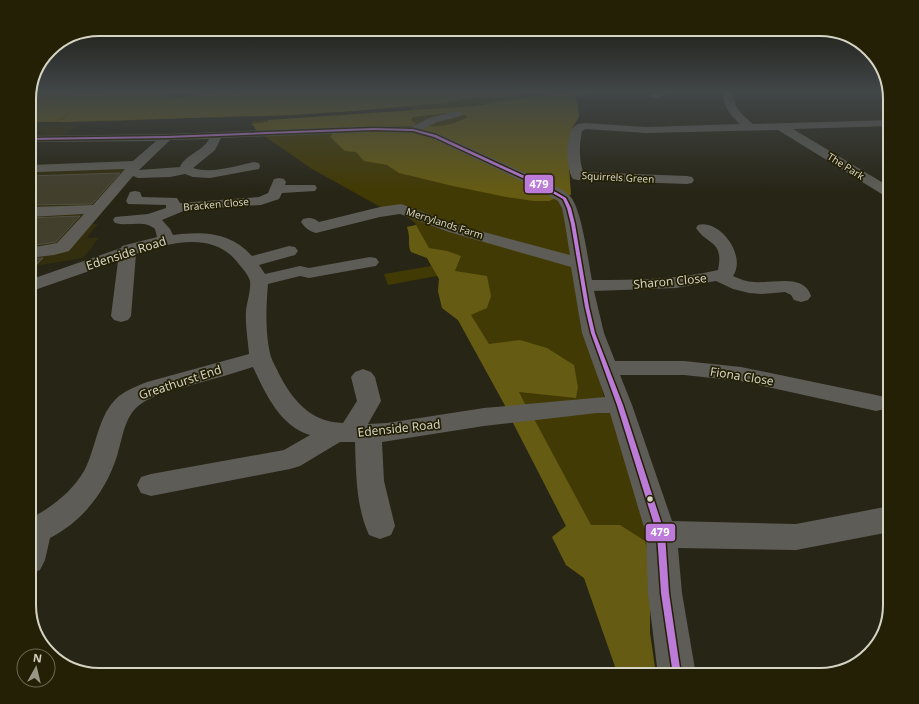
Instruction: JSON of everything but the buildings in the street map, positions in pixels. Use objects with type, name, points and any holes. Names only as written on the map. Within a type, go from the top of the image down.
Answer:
[{"type":"street","points":[[413,130],[423,125]]},
{"type":"street","points":[[749,125],[751,127],[823,125]]},
{"type":"street","name":"The Park","points":[[782,126],[883,189]]},
{"type":"street","name":"Squirrels Green","points":[[687,180],[578,176],[574,171],[574,146],[576,131],[582,127],[646,130],[751,127]]},
{"type":"street","points":[[187,151],[190,147],[211,147],[245,141],[386,129],[413,130],[426,132],[440,138],[541,185],[564,198],[569,208],[573,224],[593,333],[620,405],[661,534],[665,594],[676,668]]},
{"type":"street","points":[[36,252],[54,250],[63,247],[97,209],[132,166],[171,135],[245,141]]},
{"type":"street","points":[[36,139],[142,138],[171,135],[217,135],[245,141]]},
{"type":"street","points":[[186,170],[187,165],[211,147],[217,135]]},
{"type":"street","points":[[91,138],[84,154],[132,166],[170,173],[186,170],[204,173],[258,169],[245,141]]},
{"type":"street","points":[[37,168],[132,166]]},
{"type":"street","name":"Bracken Close","points":[[150,219],[184,206],[261,201],[274,196],[277,186],[310,188]]},
{"type":"street","points":[[135,195],[132,201],[172,201],[174,209]]},
{"type":"street","points":[[36,212],[97,209]]},
{"type":"street","name":"Merrylands Farm","points":[[309,222],[316,228],[380,212],[401,209],[582,275]]},
{"type":"street","points":[[121,220],[150,219],[161,225],[164,230],[165,239]]},
{"type":"street","name":"Sharon Close","points":[[582,275],[599,286],[710,279],[726,273],[729,260],[725,246],[716,236],[704,228]]},
{"type":"street","name":"Edenside Road","points":[[36,283],[128,250],[165,239],[217,239],[233,247],[254,272],[260,358],[273,385],[292,413],[314,427],[351,433],[597,405],[620,405]]},
{"type":"street","points":[[121,316],[128,250]]},
{"type":"street","points":[[254,272],[289,251]]},
{"type":"street","points":[[254,272],[300,271],[309,273],[370,262]]},
{"type":"street","points":[[718,275],[734,284],[753,288],[767,288],[783,285],[791,286],[800,292],[801,296]]},
{"type":"street","name":"Greathurst End","points":[[36,530],[60,517],[84,494],[92,482],[103,459],[114,421],[126,403],[138,394],[146,391],[260,358]]},
{"type":"street","name":"Fiona Close","points":[[607,368],[684,368],[742,374],[876,403]]},
{"type":"street","points":[[151,485],[290,459],[351,433],[369,401],[363,377]]},
{"type":"street","points":[[351,433],[370,481],[380,526]]},
{"type":"street","points":[[661,534],[796,536],[883,520]]},
{"type":"shaded area","points":[[253,125],[574,125],[572,128],[574,129],[569,168],[571,195],[564,195],[561,202],[603,394],[617,424],[645,511],[650,561],[650,633],[655,668],[616,668],[584,578],[566,565],[552,537],[566,526],[508,411],[458,320],[442,308],[438,291],[439,279],[437,276],[388,285],[384,274],[431,266],[427,258],[411,252],[407,227],[416,225],[415,223],[402,213],[384,209],[312,169],[257,131]]},
{"type":"shaded area","points":[[253,125],[414,125],[412,126],[257,131]]},
{"type":"shaded area","points":[[427,125],[574,125],[572,128],[574,129],[569,168],[571,195],[564,195],[420,129]]},
{"type":"shaded area","points":[[36,126],[77,126],[59,137],[36,137],[42,132],[36,131]]},
{"type":"shaded area","points":[[405,131],[428,136],[556,198],[549,201],[534,201],[506,197],[399,173],[387,165],[364,161],[356,152],[345,151],[330,137],[334,132]]},
{"type":"shaded area","points":[[140,154],[153,154],[117,192],[120,192],[92,224],[98,224],[86,238],[99,238],[83,258],[36,266],[36,164],[129,162],[134,160]]},
{"type":"shaded area","points":[[416,225],[429,248],[447,251],[461,256],[455,271],[487,276],[491,296],[487,308],[471,315],[489,344],[520,340],[547,348],[574,365],[578,387],[576,398],[519,392],[527,408],[508,411],[458,320],[442,308],[438,291],[439,279],[427,258],[411,252],[407,227]]},
{"type":"shaded area","points":[[533,417],[591,525],[620,525],[645,541],[650,561],[650,633],[655,668],[616,668],[584,578],[566,565],[552,537],[566,526],[511,419]]},
{"type":"transit line","name":"479","points":[[36,139],[167,137],[373,129],[413,130],[435,136],[541,185],[564,198],[569,208],[573,224],[587,307],[593,333],[620,405],[661,534],[665,593],[676,668]]}]
